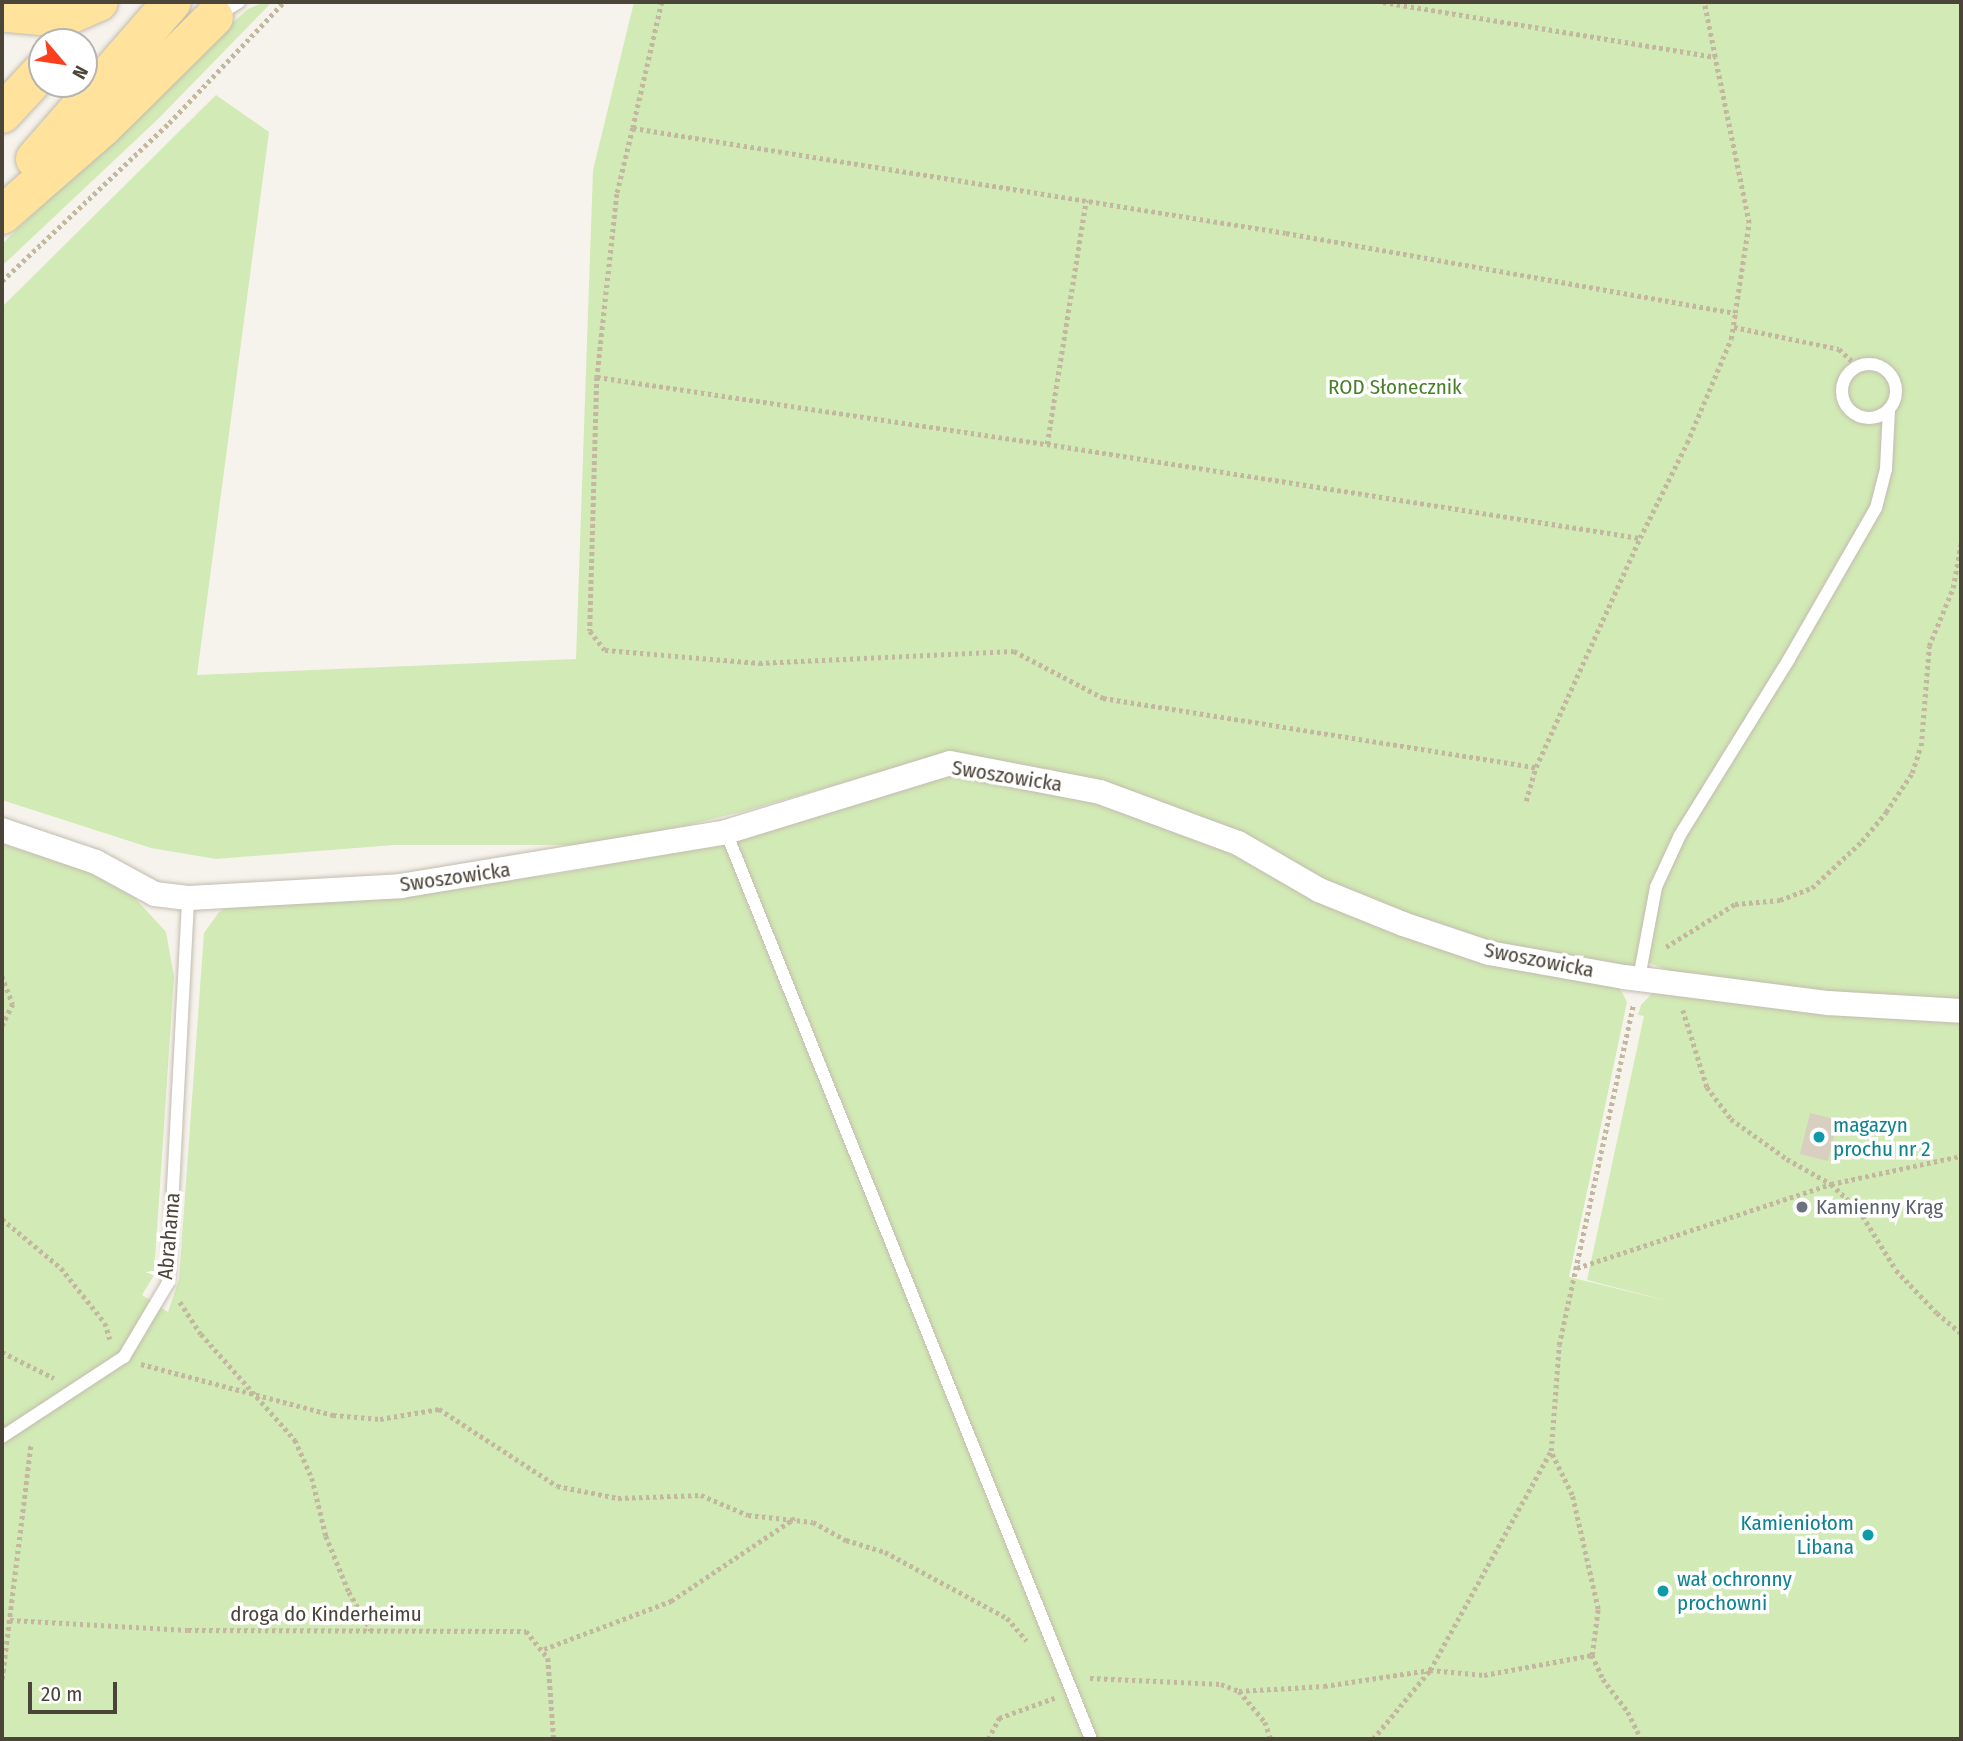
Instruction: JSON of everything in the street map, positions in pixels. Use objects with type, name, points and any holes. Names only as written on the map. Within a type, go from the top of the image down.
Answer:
[{"type":"main road","points":[[2,7],[9,13],[62,18],[101,2]]},
{"type":"main road","points":[[80,28],[101,2]]},
{"type":"main road","points":[[2,197],[172,2]]},
{"type":"main road","points":[[2,215],[103,127],[228,7]]},
{"type":"main road","points":[[2,114],[28,86]]},
{"type":"street","name":"Swoszowicka","points":[[2,830],[96,862],[155,894],[188,898],[401,886],[726,832],[950,763],[1100,792],[1238,843],[1319,890],[1403,924],[1489,953],[1639,978],[1828,1003],[1961,1011]]},
{"type":"lane","points":[[1639,978],[1656,887],[1680,835],[1789,659],[1876,508],[1886,469],[1889,408],[1895,392],[1890,375],[1876,366],[1858,367],[1845,378],[1842,387],[1845,404],[1850,411],[1866,418],[1874,418],[1889,408]]},
{"type":"lane","points":[[726,832],[1091,1739]]},
{"type":"lane","name":"Abrahama","points":[[2,1437],[119,1360],[168,1283],[188,898]]},
{"type":"path","points":[[2,281],[169,123],[284,2]]},
{"type":"path","points":[[662,2],[617,194],[597,377],[590,631],[605,650],[759,663],[1014,651],[1103,698],[1536,767]]},
{"type":"path","points":[[1383,2],[1715,57]]},
{"type":"path","points":[[1526,801],[1536,767],[1640,538],[1692,431],[1734,327],[1749,223],[1704,2]]},
{"type":"path","points":[[633,128],[1086,200],[1735,313]]},
{"type":"path","points":[[1047,444],[1086,200]]},
{"type":"path","points":[[1734,327],[1839,349],[1858,367]]},
{"type":"path","points":[[597,377],[1047,444],[1640,538]]},
{"type":"path","points":[[1373,1739],[1430,1670],[1551,1451],[1559,1345],[1639,978],[1650,956],[1735,904],[1780,900],[1812,888],[1862,841],[1886,812],[1912,773],[1922,747],[1929,646],[1953,588],[1961,543]]},
{"type":"path","points":[[2,976],[13,1004],[2,1027]]},
{"type":"path","points":[[1676,982],[1688,1031],[1707,1087],[1731,1119],[1787,1159],[1831,1184],[1859,1210],[1896,1270],[1961,1334]]},
{"type":"path","points":[[1577,1268],[1831,1184],[1961,1156]]},
{"type":"path","points":[[2,1219],[61,1268],[104,1324],[119,1360],[333,1415],[380,1419],[439,1409],[557,1486],[618,1498],[701,1495],[748,1515],[796,1518],[885,1552],[1007,1618],[1032,1647],[1048,1654],[1057,1651]]},
{"type":"path","points":[[168,1283],[201,1334],[295,1440],[312,1478],[326,1536],[349,1592],[371,1630]]},
{"type":"path","points":[[2,1352],[76,1389]]},
{"type":"path","points":[[2,1679],[30,1458],[32,1417]]},
{"type":"path","points":[[1551,1451],[1572,1495],[1598,1609],[1592,1655],[1603,1679],[1628,1712],[1641,1739]]},
{"type":"path","points":[[554,1739],[548,1658],[544,1650],[671,1601],[796,1518]]},
{"type":"path","name":"droga do Kinderheimu","points":[[10,1620],[188,1630],[526,1631],[544,1650]]},
{"type":"path","points":[[1068,1677],[1222,1684],[1239,1691],[1324,1686],[1430,1670],[1484,1675],[1592,1655]]},
{"type":"path","points":[[1239,1691],[1265,1723],[1271,1739]]},
{"type":"path","points":[[988,1739],[999,1718],[1072,1692]]},
{"type":"green space","points":[[264,2],[272,2],[159,118],[2,266],[2,244],[220,34],[248,9]]},
{"type":"green space","name":"ROD Słonecznik","points":[[634,2],[1961,2],[1961,1004],[1685,977],[1647,962],[1630,970],[1475,939],[1322,881],[1238,837],[939,755],[741,812],[659,832],[573,845],[394,845],[216,859],[151,848],[2,800],[2,307],[216,95],[269,132],[197,675],[576,659],[593,170]]},
{"type":"green space","points":[[962,775],[1043,786],[1225,847],[1312,896],[1618,985],[1627,1002],[1569,1277],[1672,1302],[1587,1280],[1644,1016],[1638,1015],[1641,1005],[1658,987],[1961,1018],[1961,1739],[2,1739],[2,844],[89,871],[135,898],[166,932],[174,976],[154,1275],[142,1295],[168,1312],[179,1279],[204,933],[219,912],[230,906],[430,890],[557,874],[677,852],[898,785]]},
{"type":"building","name":"magazyn prochu nr 2","points":[[1810,1113],[1838,1120],[1828,1161],[1800,1154]]},
{"type":"place","name":"magazyn prochu nr 2","points":[[1819,1137]]},
{"type":"place","name":"Kamienny Krąg","points":[[1802,1207]]},
{"type":"place","name":"Kamieniołom Libana","points":[[1868,1535]]},
{"type":"place","name":"wał ochronny prochowni","points":[[1663,1591]]}]
